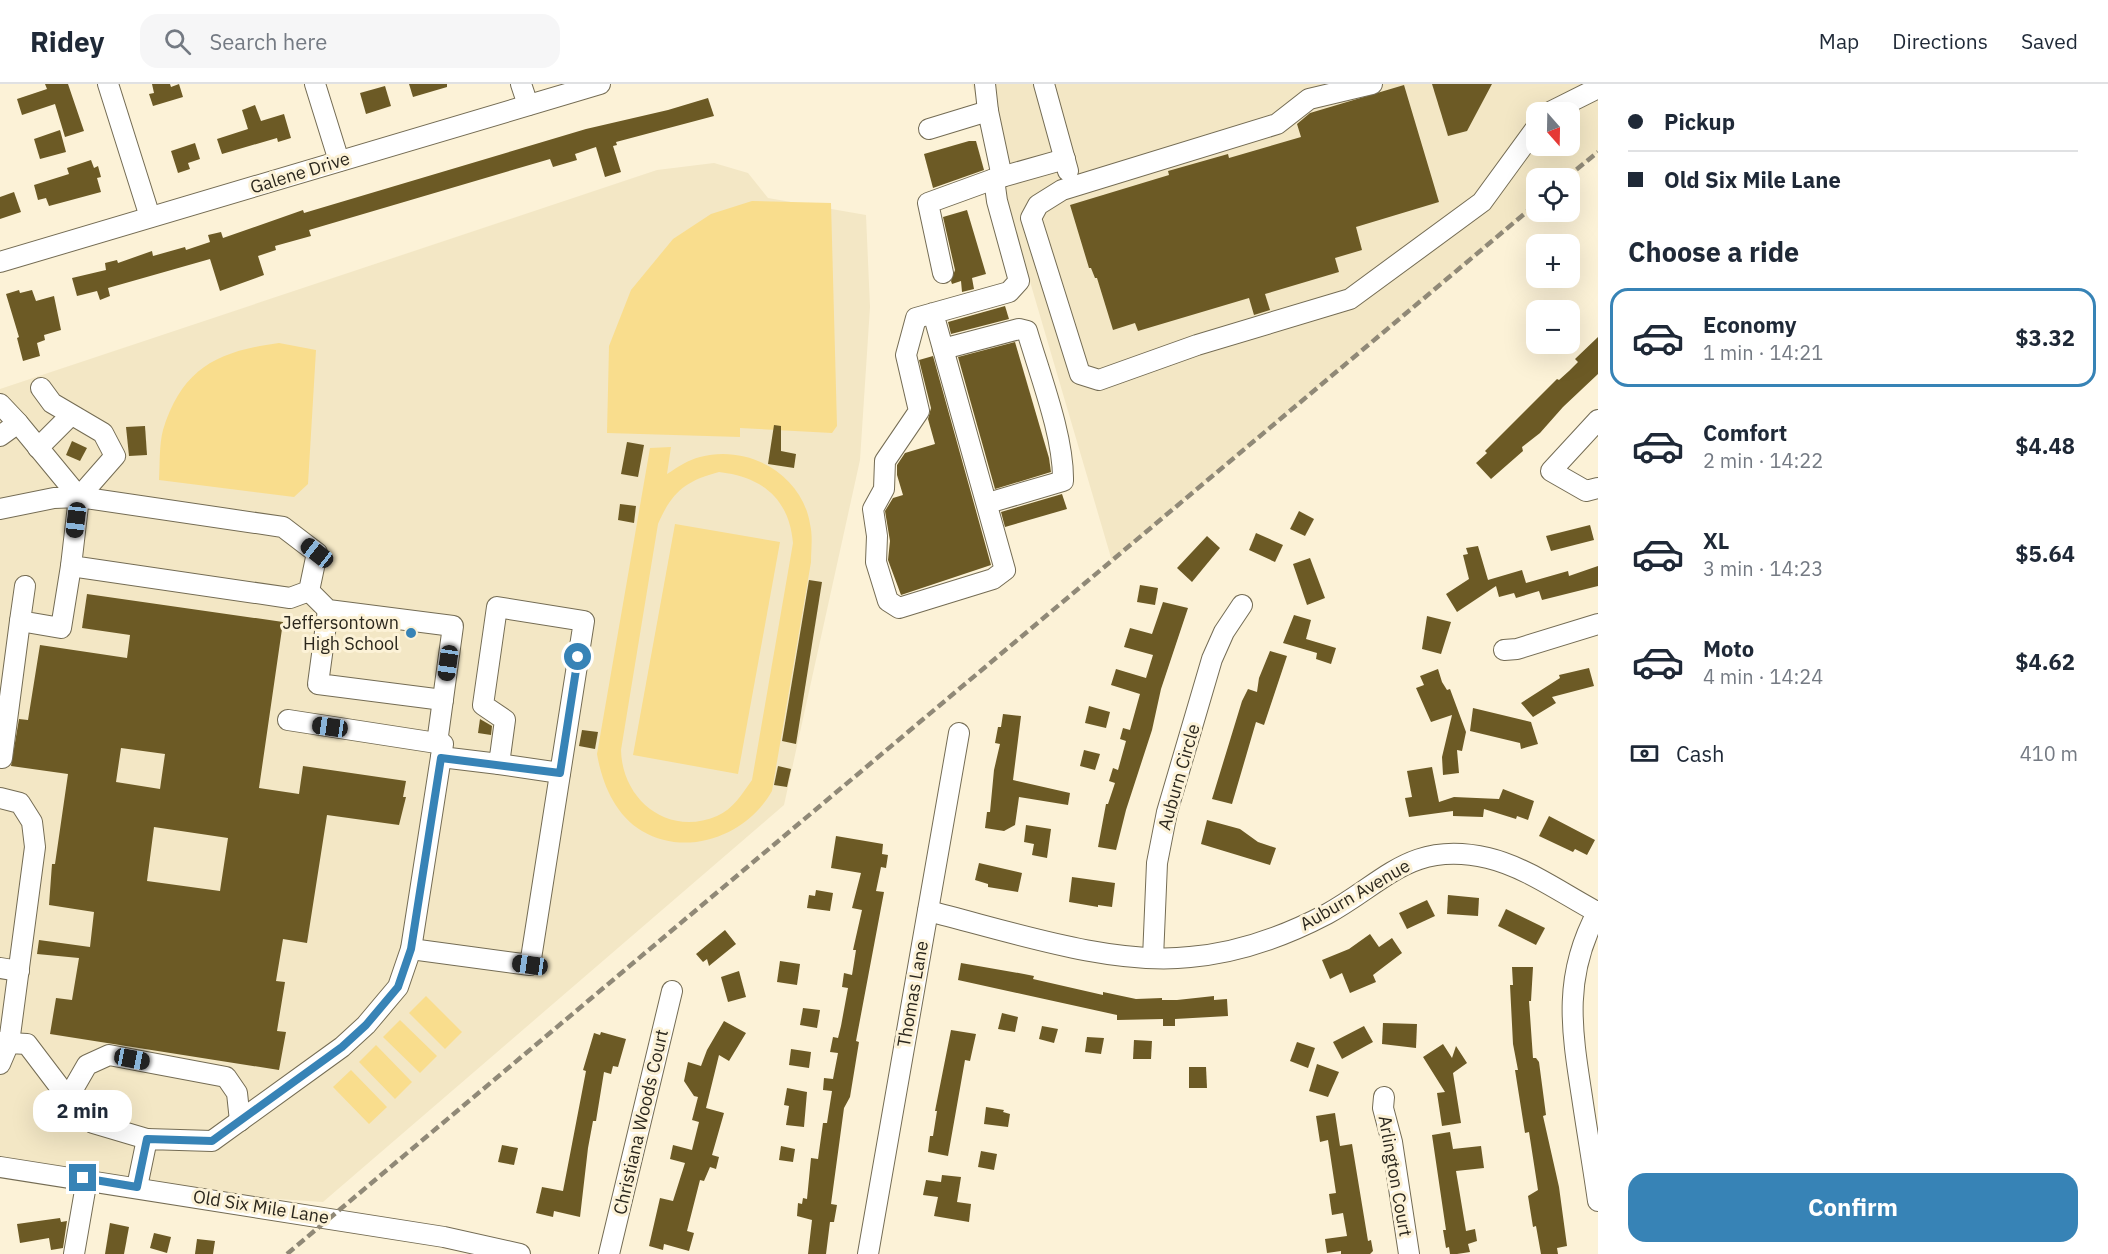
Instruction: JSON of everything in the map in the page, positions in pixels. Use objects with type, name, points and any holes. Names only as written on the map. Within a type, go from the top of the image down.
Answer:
[{"type":"street","points":[[108,84],[150,217]]},
{"type":"street","points":[[315,84],[339,161]]},
{"type":"street","points":[[521,84],[528,105]]},
{"type":"street","name":"Galene Drive","points":[[0,262],[600,84]]},
{"type":"street","points":[[933,313],[1005,570],[993,579],[899,608],[888,601],[876,562],[877,536],[873,509],[884,489],[885,461],[919,411],[906,355],[915,318],[933,313],[1009,292],[1019,281],[997,201],[998,178],[985,84]]},
{"type":"street","points":[[1044,84],[1072,187]]},
{"type":"street","points":[[1372,84],[1308,99],[1278,124],[1072,187],[1038,205],[1031,218],[1080,374],[1099,380],[1197,345],[1350,299],[1482,202],[1526,142]]},
{"type":"street","points":[[1570,102],[1598,88]]},
{"type":"street","points":[[928,129],[988,111]]},
{"type":"street","points":[[943,273],[927,203],[998,178],[1065,159]]},
{"type":"street","points":[[943,349],[1019,330],[1027,332],[1064,464],[1063,481],[988,503]]},
{"type":"street","points":[[20,621],[61,628],[79,497],[115,456],[103,433],[52,403],[41,388]]},
{"type":"street","points":[[0,404],[79,497]]},
{"type":"street","points":[[38,448],[70,415]]},
{"type":"street","points":[[1598,420],[1551,471],[1586,491],[1598,488]]},
{"type":"street","points":[[0,436],[18,423]]},
{"type":"street","points":[[0,509],[54,498],[79,497],[283,526],[317,553],[309,591]]},
{"type":"street","points":[[71,566],[290,598],[309,591]]},
{"type":"street","points":[[2,758],[25,586]]},
{"type":"street","points":[[5,1043],[27,1044],[68,1098],[93,1123],[147,1139],[212,1141],[342,1047],[366,1025],[398,987],[411,949],[439,750],[453,626],[328,610],[309,591]]},
{"type":"street","name":"Auburn Circle","points":[[1153,958],[1157,863],[1167,812],[1212,659],[1224,632],[1242,605]]},
{"type":"street","points":[[411,949],[530,965],[584,621],[497,607],[483,705],[506,720],[499,764]]},
{"type":"street","points":[[328,610],[318,684],[443,700]]},
{"type":"street","points":[[1504,650],[1517,649],[1598,624]]},
{"type":"street","points":[[288,720],[499,764],[560,773]]},
{"type":"street","name":"Thomas Lane","points":[[868,1254],[959,733]]},
{"type":"street","points":[[0,798],[20,803],[32,822],[34,847],[10,969],[5,1043],[0,1064]]},
{"type":"street","name":"Auburn Avenue","points":[[928,910],[1092,950],[1153,958],[1189,958],[1232,951],[1280,936],[1329,913],[1399,867],[1416,860],[1452,854],[1502,862],[1598,912]]},
{"type":"street","points":[[1598,912],[1578,956],[1571,999],[1574,1046],[1598,1201]]},
{"type":"street","name":"Christiana Woods Court","points":[[609,1254],[672,991]]},
{"type":"street","points":[[68,1098],[87,1065],[109,1055],[226,1077],[237,1093],[240,1121]]},
{"type":"street","name":"Arlington Court","points":[[1384,1097],[1383,1108],[1392,1142],[1410,1254]]},
{"type":"street","points":[[137,1187],[147,1139]]},
{"type":"street","name":"Old Six Mile Lane","points":[[0,1167],[137,1187],[520,1254]]},
{"type":"street","points":[[74,1254],[87,1179]]},
{"type":"shaded area","points":[[972,84],[1598,84],[1598,153],[1580,168],[1526,168],[1526,213],[1112,561]]},
{"type":"shaded area","name":"Jeffersontown High School","points":[[714,163],[748,173],[768,198],[866,215],[870,307],[860,460],[784,805],[323,1202],[166,1192],[0,1159],[0,389],[657,170]]},
{"type":"shaded area","points":[[752,201],[831,203],[837,426],[832,433],[740,428],[740,437],[607,433],[609,346],[631,290],[673,239],[711,214]]},
{"type":"shaded area","points":[[279,343],[316,350],[308,484],[294,497],[159,480],[163,430],[171,409],[192,377],[205,366],[220,358],[257,346]]},
{"type":"shaded area","points":[[671,447],[667,474],[691,460],[718,454],[754,459],[770,467],[784,477],[796,491],[805,506],[811,529],[811,562],[772,791],[748,820],[715,838],[697,842],[660,839],[633,824],[624,816],[611,797],[602,776],[597,754],[650,448]],"holes":[[[719,472],[760,485],[779,502],[786,514],[793,543],[752,780],[737,801],[723,813],[699,821],[681,822],[665,818],[651,810],[639,798],[623,768],[621,750],[658,524],[674,496],[688,484]]]},
{"type":"shaded area","points":[[675,524],[780,542],[738,774],[633,755]]},
{"type":"shaded area","points":[[426,996],[462,1032],[445,1049],[409,1013]]},
{"type":"shaded area","points":[[400,1020],[437,1056],[420,1073],[383,1037]]},
{"type":"shaded area","points":[[376,1045],[412,1082],[395,1099],[359,1062]]},
{"type":"shaded area","points":[[351,1070],[387,1107],[369,1124],[333,1087]]},
{"type":"building","points":[[45,84],[68,84],[84,131],[65,137],[55,104],[22,115],[17,99],[47,89]]},
{"type":"building","points":[[152,84],[170,84],[171,87],[179,84],[183,97],[153,106],[149,94],[154,93]]},
{"type":"building","points":[[409,84],[447,84],[447,87],[413,97]]},
{"type":"building","points":[[1432,84],[1492,84],[1467,131],[1448,136]]},
{"type":"building","points":[[1404,85],[1439,202],[1356,227],[1362,250],[1335,258],[1339,272],[1265,294],[1270,310],[1254,315],[1249,298],[1138,331],[1135,323],[1113,330],[1097,278],[1089,268],[1070,205],[1169,175],[1168,171],[1228,154],[1229,158],[1301,137],[1297,124],[1310,113]]},
{"type":"building","points":[[385,86],[391,106],[366,114],[360,93]]},
{"type":"building","points":[[708,98],[714,116],[616,142],[617,145],[613,146],[621,172],[605,177],[596,147],[575,154],[577,160],[553,167],[550,159],[309,230],[311,236],[275,246],[276,250],[258,256],[264,275],[220,291],[210,259],[108,288],[110,296],[100,300],[97,291],[77,296],[72,278],[106,270],[105,263],[117,260],[118,263],[152,251],[153,256],[185,247],[186,250],[210,242],[208,235],[221,232],[223,238],[303,210],[304,213],[586,129]]},
{"type":"building","points":[[255,105],[261,121],[284,114],[291,138],[278,142],[277,138],[222,154],[217,139],[248,129],[242,110]]},
{"type":"building","points":[[60,130],[66,152],[40,159],[34,139]]},
{"type":"building","points":[[976,141],[984,170],[933,188],[924,154]]},
{"type":"building","points":[[195,143],[200,159],[188,163],[190,169],[178,173],[171,151]]},
{"type":"building","points":[[91,160],[94,168],[98,166],[101,177],[97,178],[101,192],[49,206],[46,198],[38,200],[34,185],[69,174],[67,168]]},
{"type":"building","points":[[14,192],[21,212],[0,219],[0,197]]},
{"type":"building","points":[[967,210],[986,274],[972,278],[974,289],[962,292],[961,281],[952,284],[951,281],[955,270],[943,217]]},
{"type":"building","points":[[19,290],[20,293],[32,290],[36,301],[54,296],[61,330],[44,335],[45,340],[37,343],[40,356],[23,361],[17,338],[19,337],[6,294]]},
{"type":"building","points":[[1005,306],[1009,319],[951,334],[948,322]]},
{"type":"building","points":[[1598,337],[1598,374],[1563,407],[1540,433],[1522,447],[1523,451],[1491,479],[1476,463],[1487,453],[1485,451],[1557,379],[1559,380],[1578,362],[1575,359]]},
{"type":"building","points":[[1015,342],[1049,458],[1051,472],[995,489],[958,357]]},
{"type":"building","points":[[933,356],[991,565],[901,595],[888,560],[890,541],[885,511],[893,498],[903,495],[897,475],[897,465],[905,453],[935,444],[928,419],[931,408],[919,360]]},
{"type":"building","points":[[774,425],[781,426],[781,451],[796,454],[794,468],[768,464]]},
{"type":"building","points":[[145,426],[147,455],[129,456],[126,427]]},
{"type":"building","points":[[72,441],[87,448],[80,461],[66,455]]},
{"type":"building","points":[[627,442],[644,445],[638,477],[621,474]]},
{"type":"building","points":[[1062,494],[1067,509],[1005,527],[1001,512]]},
{"type":"building","points":[[620,504],[636,506],[634,523],[618,520]]},
{"type":"building","points":[[1299,511],[1314,519],[1305,536],[1290,529]]},
{"type":"building","points":[[1590,525],[1594,540],[1551,551],[1546,536]]},
{"type":"building","points":[[1256,533],[1283,545],[1275,562],[1249,550]]},
{"type":"building","points":[[1207,536],[1220,548],[1192,582],[1177,568]]},
{"type":"building","points":[[1478,546],[1488,580],[1522,570],[1526,583],[1568,571],[1569,576],[1598,566],[1598,586],[1542,600],[1539,591],[1516,598],[1514,593],[1499,597],[1496,586],[1457,612],[1446,594],[1469,579],[1463,555],[1468,554],[1466,548]]},
{"type":"building","points":[[1310,558],[1325,598],[1307,605],[1293,564]]},
{"type":"building","points":[[809,580],[822,582],[796,744],[782,741]]},
{"type":"building","points":[[1140,585],[1158,588],[1155,605],[1137,602]]},
{"type":"building","points":[[87,594],[283,622],[259,788],[299,794],[303,766],[406,781],[403,797],[406,797],[399,825],[327,815],[307,943],[283,939],[276,981],[285,982],[277,1031],[286,1032],[279,1070],[50,1034],[56,998],[72,1000],[79,958],[37,954],[39,940],[90,947],[94,912],[49,905],[52,864],[55,864],[68,774],[11,766],[19,719],[28,720],[40,645],[127,658],[130,635],[82,628]],"holes":[[[121,748],[165,754],[160,789],[116,782]],[[154,827],[228,838],[220,891],[147,881]]]},
{"type":"building","points":[[1163,602],[1188,608],[1161,689],[1152,730],[1126,810],[1116,850],[1098,847],[1106,804],[1108,804],[1115,783],[1109,781],[1113,768],[1118,770],[1126,741],[1120,739],[1123,728],[1130,730],[1140,694],[1111,685],[1116,669],[1146,678],[1153,655],[1124,647],[1130,628],[1152,634]]},
{"type":"building","points":[[1294,615],[1311,620],[1306,639],[1336,648],[1331,664],[1316,659],[1317,653],[1283,643]]},
{"type":"building","points":[[1427,616],[1451,622],[1441,654],[1422,649]]},
{"type":"building","points":[[1270,651],[1287,656],[1264,725],[1256,722],[1232,804],[1212,799],[1242,701],[1248,689],[1257,692],[1259,678]]},
{"type":"building","points":[[1589,668],[1594,686],[1552,697],[1556,703],[1533,717],[1521,703],[1560,678],[1559,675]]},
{"type":"building","points":[[1438,669],[1442,682],[1447,690],[1450,689],[1466,732],[1462,751],[1457,750],[1459,773],[1443,775],[1442,757],[1452,715],[1431,722],[1416,688],[1424,685],[1420,676]]},
{"type":"building","points":[[1089,706],[1110,712],[1106,728],[1085,723]]},
{"type":"building","points":[[1473,708],[1531,722],[1538,744],[1521,749],[1520,743],[1470,731]]},
{"type":"building","points":[[1003,714],[1021,716],[1013,780],[1070,793],[1068,805],[1019,797],[1015,825],[1004,831],[985,828],[987,812],[990,812],[994,770],[1000,744],[995,743]]},
{"type":"building","points":[[480,719],[492,726],[491,735],[478,733]]},
{"type":"building","points":[[582,730],[598,732],[595,749],[579,746]]},
{"type":"building","points":[[1084,750],[1100,754],[1095,770],[1080,766]]},
{"type":"building","points":[[778,766],[791,769],[787,787],[774,785]]},
{"type":"building","points":[[1432,767],[1439,802],[1454,797],[1499,799],[1503,789],[1534,801],[1528,820],[1517,816],[1516,819],[1484,809],[1483,817],[1453,816],[1453,811],[1409,817],[1405,798],[1412,797],[1407,771]]},
{"type":"building","points":[[1549,816],[1595,840],[1587,855],[1575,849],[1573,852],[1539,836]]},
{"type":"building","points":[[1207,820],[1240,829],[1258,842],[1276,848],[1270,865],[1201,844]]},
{"type":"building","points":[[1026,825],[1051,829],[1047,858],[1032,855],[1034,844],[1024,842]]},
{"type":"building","points":[[836,836],[883,844],[882,854],[888,855],[886,868],[881,867],[876,891],[884,892],[856,1041],[859,1042],[850,1097],[844,1108],[831,1204],[837,1205],[834,1222],[830,1222],[826,1254],[808,1254],[812,1220],[797,1216],[798,1203],[802,1204],[803,1198],[807,1199],[811,1158],[818,1159],[823,1123],[827,1123],[832,1091],[823,1090],[824,1078],[833,1079],[838,1053],[830,1052],[833,1037],[838,1038],[841,1026],[848,988],[842,987],[844,973],[852,975],[856,950],[853,950],[862,910],[852,908],[861,873],[831,868]]},
{"type":"building","points":[[979,863],[1022,873],[1018,892],[988,887],[988,884],[975,880]]},
{"type":"building","points":[[1072,877],[1115,883],[1112,907],[1069,902]]},
{"type":"building","points":[[816,890],[833,893],[830,911],[807,908],[809,895],[815,896]]},
{"type":"building","points":[[1448,895],[1479,898],[1478,916],[1447,914]]},
{"type":"building","points":[[1427,900],[1435,916],[1407,929],[1399,913]]},
{"type":"building","points":[[1506,909],[1545,928],[1536,945],[1498,926]]},
{"type":"building","points":[[725,930],[736,944],[709,966],[707,959],[703,962],[696,954]]},
{"type":"building","points":[[1370,934],[1379,947],[1392,938],[1402,953],[1373,975],[1376,982],[1350,993],[1342,973],[1330,979],[1322,960],[1349,949]]},
{"type":"building","points":[[780,961],[800,964],[797,985],[777,982]]},
{"type":"building","points":[[961,963],[1034,976],[1033,979],[1103,995],[1103,992],[1136,999],[1162,998],[1162,1000],[1214,996],[1214,1000],[1227,999],[1228,1016],[1175,1019],[1175,1026],[1163,1026],[1163,1019],[1117,1020],[1117,1015],[958,980]]},
{"type":"building","points":[[1512,967],[1533,967],[1531,1001],[1529,1001],[1533,1058],[1539,1062],[1546,1115],[1543,1116],[1559,1187],[1567,1246],[1557,1248],[1558,1254],[1541,1254],[1536,1226],[1533,1227],[1528,1196],[1538,1190],[1529,1132],[1525,1133],[1515,1070],[1518,1070],[1513,1044],[1510,985],[1513,985]]},
{"type":"building","points":[[739,971],[746,997],[728,1002],[721,977]]},
{"type":"building","points":[[803,1008],[820,1010],[817,1028],[800,1025]]},
{"type":"building","points":[[1002,1013],[1018,1017],[1015,1032],[998,1029]]},
{"type":"building","points":[[724,1021],[746,1033],[729,1061],[719,1055],[706,1108],[724,1113],[712,1155],[719,1157],[716,1169],[710,1167],[704,1181],[700,1180],[687,1231],[694,1233],[689,1251],[664,1244],[663,1250],[649,1246],[660,1198],[673,1201],[685,1163],[670,1159],[673,1145],[692,1150],[699,1122],[692,1120],[698,1097],[694,1096],[684,1081],[688,1062],[701,1066],[707,1050]]},
{"type":"building","points":[[1383,1023],[1417,1024],[1416,1048],[1382,1044]]},
{"type":"building","points":[[1042,1026],[1058,1029],[1054,1043],[1039,1039]]},
{"type":"building","points":[[1364,1026],[1373,1042],[1342,1059],[1333,1042]]},
{"type":"building","points":[[951,1030],[976,1034],[970,1061],[965,1060],[948,1156],[928,1152],[930,1136],[933,1136],[937,1111],[935,1111]]},
{"type":"building","points":[[601,1032],[626,1039],[618,1067],[613,1066],[611,1074],[604,1072],[596,1121],[593,1121],[588,1148],[580,1217],[554,1211],[553,1217],[536,1213],[542,1187],[563,1191],[586,1071],[583,1070],[594,1033],[600,1035]]},
{"type":"building","points":[[1087,1037],[1104,1038],[1101,1054],[1085,1052]]},
{"type":"building","points":[[1134,1040],[1152,1041],[1151,1059],[1133,1059]]},
{"type":"building","points":[[1297,1042],[1315,1048],[1308,1068],[1290,1061]]},
{"type":"building","points":[[1443,1044],[1452,1058],[1456,1046],[1467,1063],[1453,1073],[1461,1123],[1442,1126],[1437,1093],[1445,1092],[1423,1057]]},
{"type":"building","points":[[791,1049],[811,1052],[809,1068],[789,1065]]},
{"type":"building","points":[[1317,1064],[1339,1072],[1328,1097],[1309,1091]]},
{"type":"building","points":[[1189,1067],[1206,1067],[1207,1088],[1189,1088]]},
{"type":"building","points":[[787,1088],[807,1092],[804,1127],[786,1125],[789,1106],[784,1105]]},
{"type":"building","points":[[986,1107],[1004,1110],[1003,1112],[1010,1114],[1008,1127],[984,1124]]},
{"type":"building","points":[[1335,1113],[1340,1146],[1352,1144],[1368,1241],[1371,1240],[1373,1251],[1370,1254],[1341,1254],[1341,1251],[1327,1253],[1325,1239],[1347,1236],[1343,1213],[1332,1215],[1329,1194],[1336,1193],[1328,1140],[1320,1142],[1316,1116]]},
{"type":"building","points":[[1450,1132],[1453,1149],[1481,1146],[1484,1168],[1456,1171],[1466,1231],[1475,1229],[1477,1241],[1468,1244],[1470,1252],[1457,1254],[1450,1254],[1449,1247],[1446,1248],[1443,1230],[1446,1230],[1432,1135]]},
{"type":"building","points":[[502,1145],[518,1148],[514,1165],[498,1162]]},
{"type":"building","points":[[781,1146],[795,1149],[793,1162],[779,1160]]},
{"type":"building","points":[[981,1151],[997,1154],[994,1170],[978,1167]]},
{"type":"building","points":[[942,1175],[961,1177],[957,1202],[971,1204],[969,1222],[934,1216],[938,1197],[923,1195],[926,1180],[941,1182]]},
{"type":"building","points":[[60,1218],[61,1222],[67,1221],[63,1248],[51,1250],[49,1238],[20,1243],[17,1224]]},
{"type":"building","points":[[110,1223],[129,1227],[124,1254],[105,1254]]},
{"type":"building","points":[[154,1233],[171,1237],[167,1253],[150,1248]]},
{"type":"building","points":[[197,1239],[215,1241],[213,1254],[195,1254]]},
{"type":"railway","points":[[1578,168],[1598,152]]},
{"type":"railway","points":[[287,1254],[1526,212]]},
{"type":"place","name":"Jeffersontown High School","points":[[411,633]]},
{"type":"route","points":[[83,1178],[137,1187],[147,1139],[212,1141],[342,1047],[366,1025],[398,987],[411,949],[441,758],[560,773],[578,657]]}]
